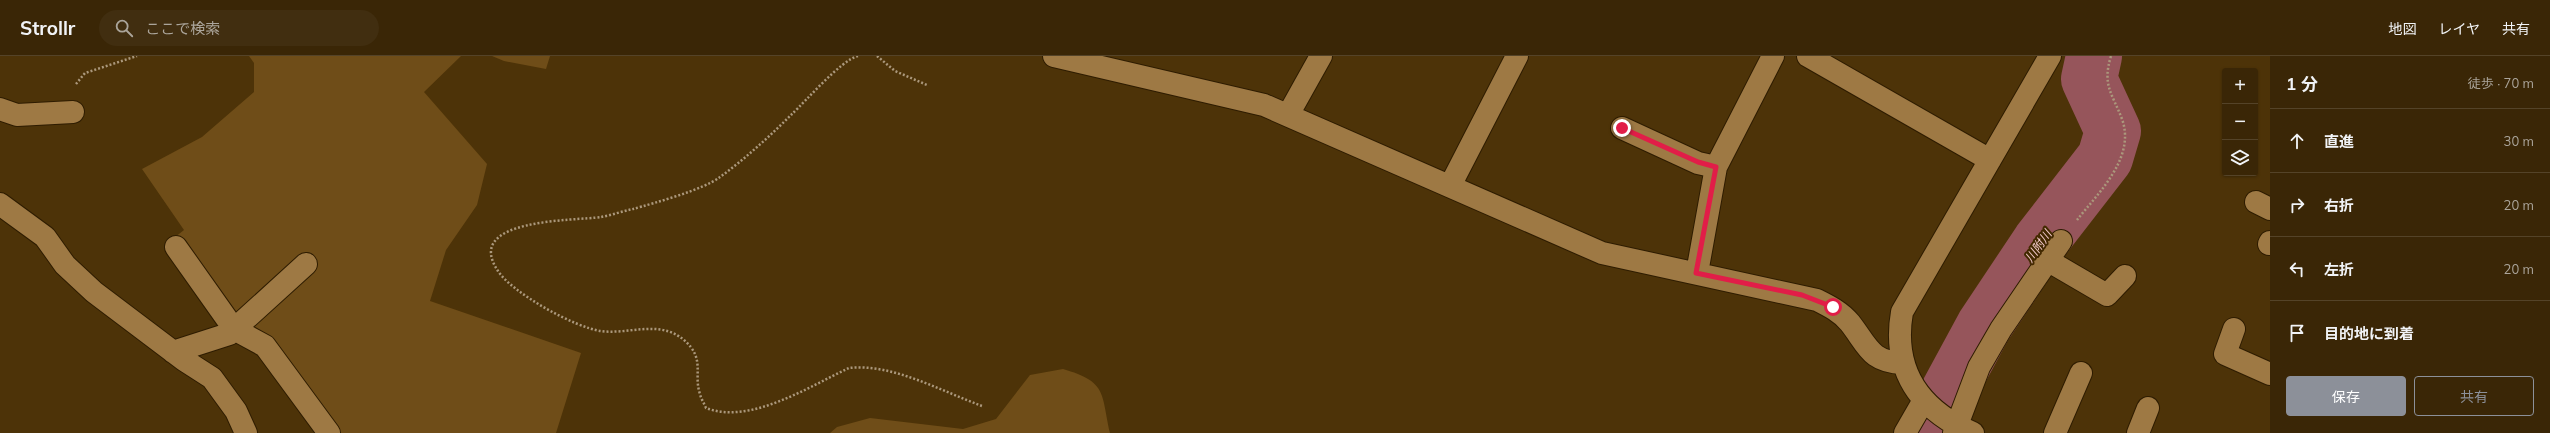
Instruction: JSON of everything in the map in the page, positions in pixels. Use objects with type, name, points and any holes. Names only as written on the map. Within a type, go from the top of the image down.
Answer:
[{"type":"street","points":[[1054,56],[1264,104],[1602,253],[1817,300],[1833,307],[1849,322],[1873,356],[1887,363],[1903,363]]},
{"type":"street","points":[[1288,115],[1321,56]]},
{"type":"street","points":[[1450,186],[1516,56]]},
{"type":"street","points":[[1696,273],[1716,167],[1773,56]]},
{"type":"street","points":[[1808,56],[1990,160]]},
{"type":"street","points":[[2050,56],[1902,312],[1898,334],[1903,363],[1912,386],[1927,402],[1959,428],[1979,367],[2001,329],[2061,241]]},
{"type":"street","points":[[0,109],[17,115],[73,112]]},
{"type":"street","points":[[1622,128],[1698,162],[1716,167]]},
{"type":"street","points":[[0,204],[45,237],[65,265],[94,292],[173,352],[212,378],[236,411],[246,433]]},
{"type":"street","points":[[176,246],[234,329],[265,346],[329,433]]},
{"type":"street","points":[[2047,260],[2107,296],[2125,276]]},
{"type":"street","points":[[173,352],[229,334],[306,264]]},
{"type":"street","points":[[2234,329],[2225,354],[2270,374]]},
{"type":"street","points":[[2056,433],[2082,373]]},
{"type":"street","points":[[1905,433],[1927,402]]},
{"type":"street","points":[[2138,433],[2148,408]]},
{"type":"path","points":[[73,112],[73,89],[85,73],[137,56]]},
{"type":"path","points":[[858,56],[829,78],[791,116],[718,179],[661,201],[602,217],[540,222],[504,232],[492,245],[492,261],[506,282],[585,328],[604,332],[651,328],[667,331],[684,340],[695,355],[699,369],[699,393],[706,408],[720,413],[739,413],[762,408],[849,368],[864,366],[883,368],[982,406]]},
{"type":"path","points":[[877,56],[895,71],[927,86]]},
{"type":"path","points":[[2061,241],[2117,169],[2122,153],[2125,137],[2123,121],[2109,89],[2106,73],[2111,56]]},
{"type":"shaded area","points":[[249,56],[461,56],[424,92],[487,164],[477,205],[446,250],[430,301],[581,353],[556,433],[321,433],[259,347],[233,341],[165,245],[184,230],[142,169],[202,137],[254,92],[254,63]]},
{"type":"shaded area","points":[[492,56],[550,56],[546,69],[504,61]]},
{"type":"shaded area","points":[[1063,369],[1088,379],[1100,390],[1110,433],[830,433],[837,427],[870,418],[963,429],[996,419],[1030,375]]},
{"type":"waterway","name":"川附川","points":[[1926,433],[1984,326],[2040,242],[2105,158],[2113,131],[2089,79],[2094,56]]},
{"type":"route","points":[[1622,128],[1698,162],[1716,167],[1696,273],[1802,295],[1833,307]]}]
